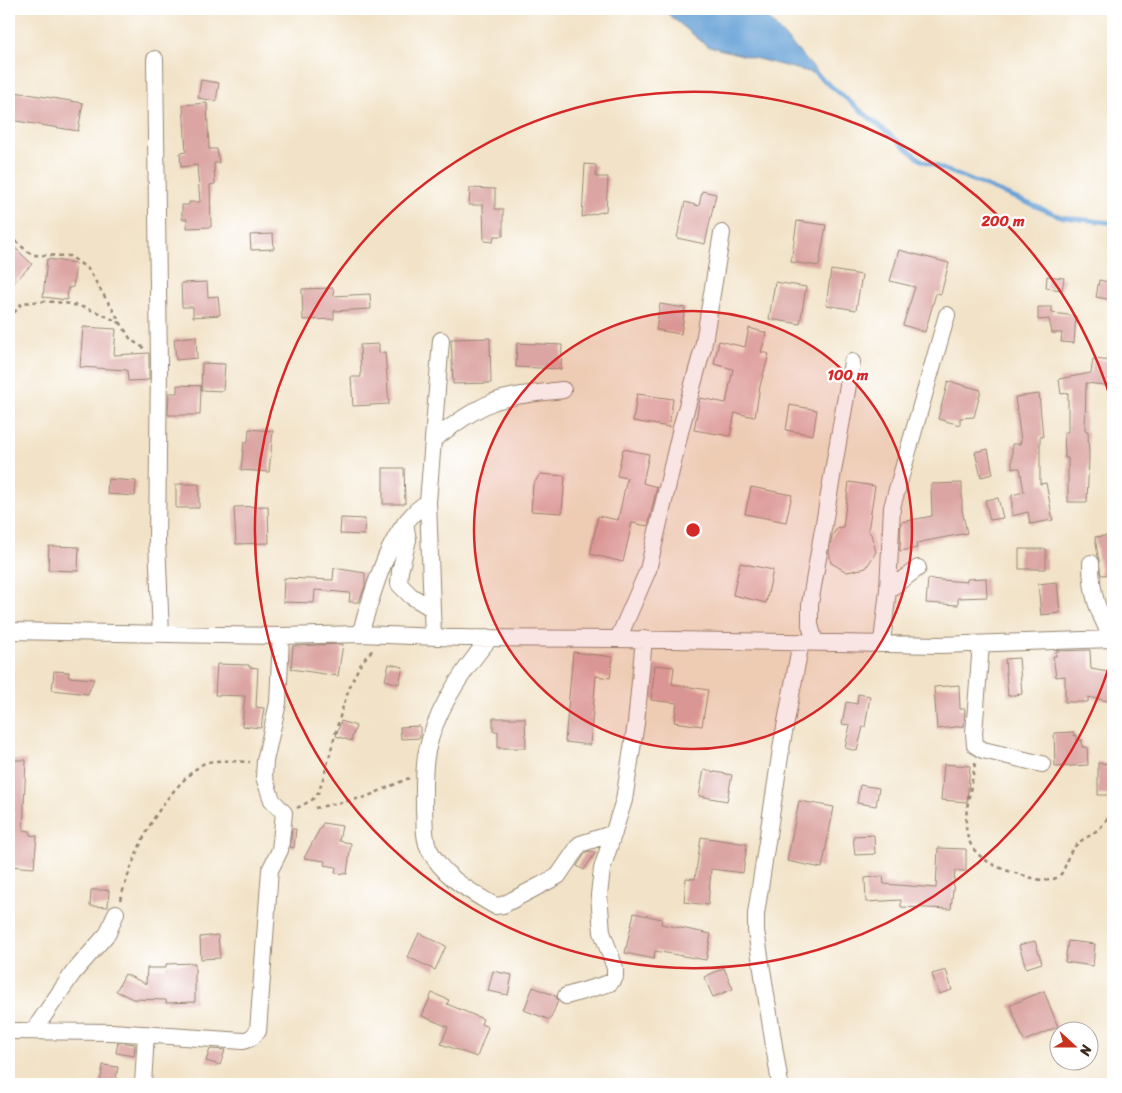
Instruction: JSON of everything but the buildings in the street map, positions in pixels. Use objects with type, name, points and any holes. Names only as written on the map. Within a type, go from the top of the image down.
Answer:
[{"type":"street","points":[[155,59],[158,541],[161,634]]},
{"type":"street","points":[[618,639],[650,562],[681,428],[703,348],[722,233]]},
{"type":"street","points":[[882,642],[888,590],[892,507],[947,315]]},
{"type":"street","points":[[433,637],[428,502],[441,340]]},
{"type":"street","points":[[780,1084],[756,931],[756,914],[782,743],[808,642],[810,604],[852,362]]},
{"type":"street","points":[[433,440],[467,415],[493,402],[514,396],[563,390]]},
{"type":"street","points":[[360,634],[376,584],[405,523],[413,512],[428,502]]},
{"type":"street","points":[[405,523],[408,540],[400,571],[399,584],[410,596],[432,608]]},
{"type":"street","points":[[940,645],[1113,639],[1097,609],[1092,595],[1091,563]]},
{"type":"street","points":[[888,590],[918,568]]},
{"type":"street","points":[[9,631],[281,636],[360,634],[490,638],[882,642],[940,645],[981,644],[974,733],[977,748],[1042,764]]},
{"type":"street","points":[[9,1031],[34,1030],[146,1034],[243,1041],[251,1038],[258,1031],[270,870],[280,850],[284,813],[272,800],[264,778],[278,703],[281,636]]},
{"type":"street","points":[[490,638],[456,683],[431,736],[424,768],[425,830],[429,849],[451,878],[495,906],[516,900],[558,876],[580,844],[614,833]]},
{"type":"street","points":[[566,996],[610,983],[615,977],[615,968],[602,932],[599,895],[602,869],[624,800],[631,762],[644,639]]},
{"type":"street","points":[[34,1030],[73,973],[108,933],[116,913]]},
{"type":"street","points":[[143,1084],[146,1034]]},
{"type":"path","points":[[9,236],[32,255],[70,256],[88,269],[131,340],[158,356]]},
{"type":"path","points":[[9,319],[22,303],[47,300],[88,308],[123,325]]},
{"type":"path","points":[[9,328],[11,350],[9,355]]},
{"type":"path","points":[[284,813],[312,800],[318,792],[340,716],[359,666],[364,658],[376,647]]},
{"type":"path","points":[[977,748],[965,837],[972,850],[996,868],[1046,881],[1056,878],[1062,874],[1069,854],[1077,843],[1095,832],[1113,811]]},
{"type":"path","points":[[116,913],[134,858],[152,818],[184,779],[204,764],[266,761]]},
{"type":"path","points":[[315,808],[366,797],[410,778],[424,768]]},
{"type":"water","points":[[662,9],[752,9],[767,17],[820,75],[707,46]]},
{"type":"waterway","points":[[815,73],[921,160],[1062,217],[1113,223]]}]
